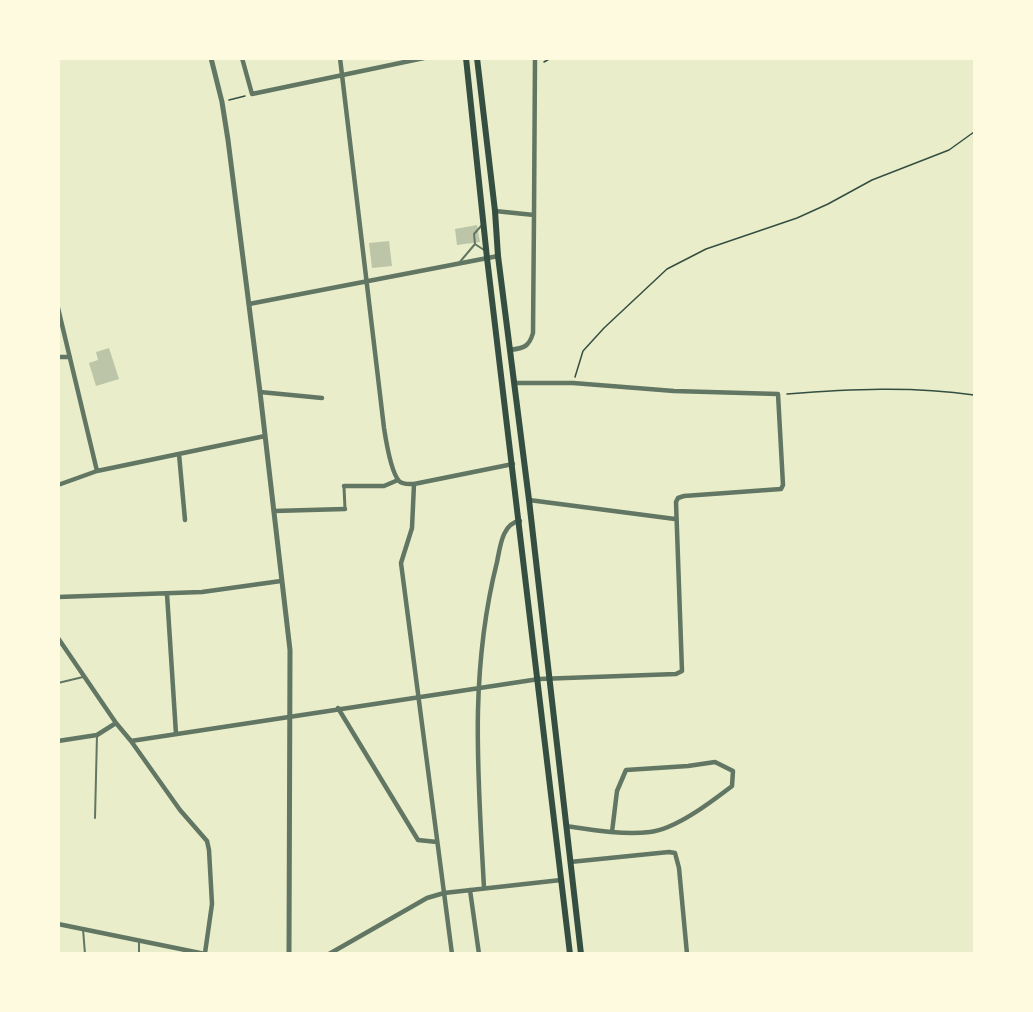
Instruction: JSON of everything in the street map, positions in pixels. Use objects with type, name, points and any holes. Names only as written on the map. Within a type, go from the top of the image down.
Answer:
[{"type":"main road","points":[[466,58],[487,255],[570,954]]},
{"type":"main road","points":[[477,58],[498,255],[582,954]]},
{"type":"street","points":[[211,58],[222,102],[249,304],[290,650],[289,954]]},
{"type":"street","points":[[242,58],[252,94],[424,58]]},
{"type":"street","points":[[340,58],[344,76],[384,428],[398,480],[414,484],[513,464]]},
{"type":"street","points":[[510,350],[525,348],[531,343],[533,333],[535,58]]},
{"type":"street","points":[[495,211],[534,215]]},
{"type":"street","points":[[249,304],[459,263],[487,255],[498,255]]},
{"type":"street","points":[[58,308],[97,471]]},
{"type":"street","points":[[58,357],[70,357]]},
{"type":"street","points":[[131,741],[550,678],[676,674],[682,671],[676,502],[678,498],[684,496],[781,489],[778,394],[674,391],[573,383],[514,383]]},
{"type":"street","points":[[260,392],[322,398]]},
{"type":"street","points":[[58,485],[97,471],[265,436]]},
{"type":"street","points":[[179,454],[185,520]]},
{"type":"street","points":[[274,511],[345,509],[344,486],[384,486],[398,480]]},
{"type":"street","points":[[414,484],[412,528],[401,563],[452,954]]},
{"type":"street","points":[[529,500],[675,519]]},
{"type":"street","points":[[484,888],[477,689],[486,603],[494,571],[508,526],[520,521]]},
{"type":"street","points":[[58,597],[202,592],[281,581]]},
{"type":"street","points":[[167,594],[176,734]]},
{"type":"street","points":[[58,638],[116,723],[180,810],[207,842],[212,904],[205,953],[58,924]]},
{"type":"street","points":[[339,708],[418,840],[437,842]]},
{"type":"street","points":[[58,741],[97,735],[116,723]]},
{"type":"street","points":[[566,826],[612,832],[652,832],[681,820],[732,786],[733,771],[715,762],[626,770],[617,791],[612,832]]},
{"type":"street","points":[[570,862],[675,853],[679,868],[687,954]]},
{"type":"street","points":[[329,954],[427,898],[444,893],[561,880]]},
{"type":"street","points":[[470,890],[479,954]]},
{"type":"lane","points":[[484,224],[474,234],[475,244],[487,255]]},
{"type":"lane","points":[[459,263],[475,244]]},
{"type":"lane","points":[[58,683],[83,677]]},
{"type":"lane","points":[[95,818],[97,735]]},
{"type":"lane","points":[[83,929],[85,954]]},
{"type":"lane","points":[[139,939],[140,954]]},
{"type":"path","points":[[222,102],[252,94]]},
{"type":"path","points":[[573,383],[583,351],[667,269],[706,249],[797,218],[872,180],[949,150],[975,132]]},
{"type":"path","points":[[778,394],[872,388],[943,390],[975,395]]},
{"type":"building","points":[[477,225],[480,242],[457,245],[455,229]]},
{"type":"building","points":[[389,241],[392,266],[372,268],[369,243]]},
{"type":"building","points":[[109,348],[119,379],[96,386],[89,363],[98,360],[96,352]]}]
